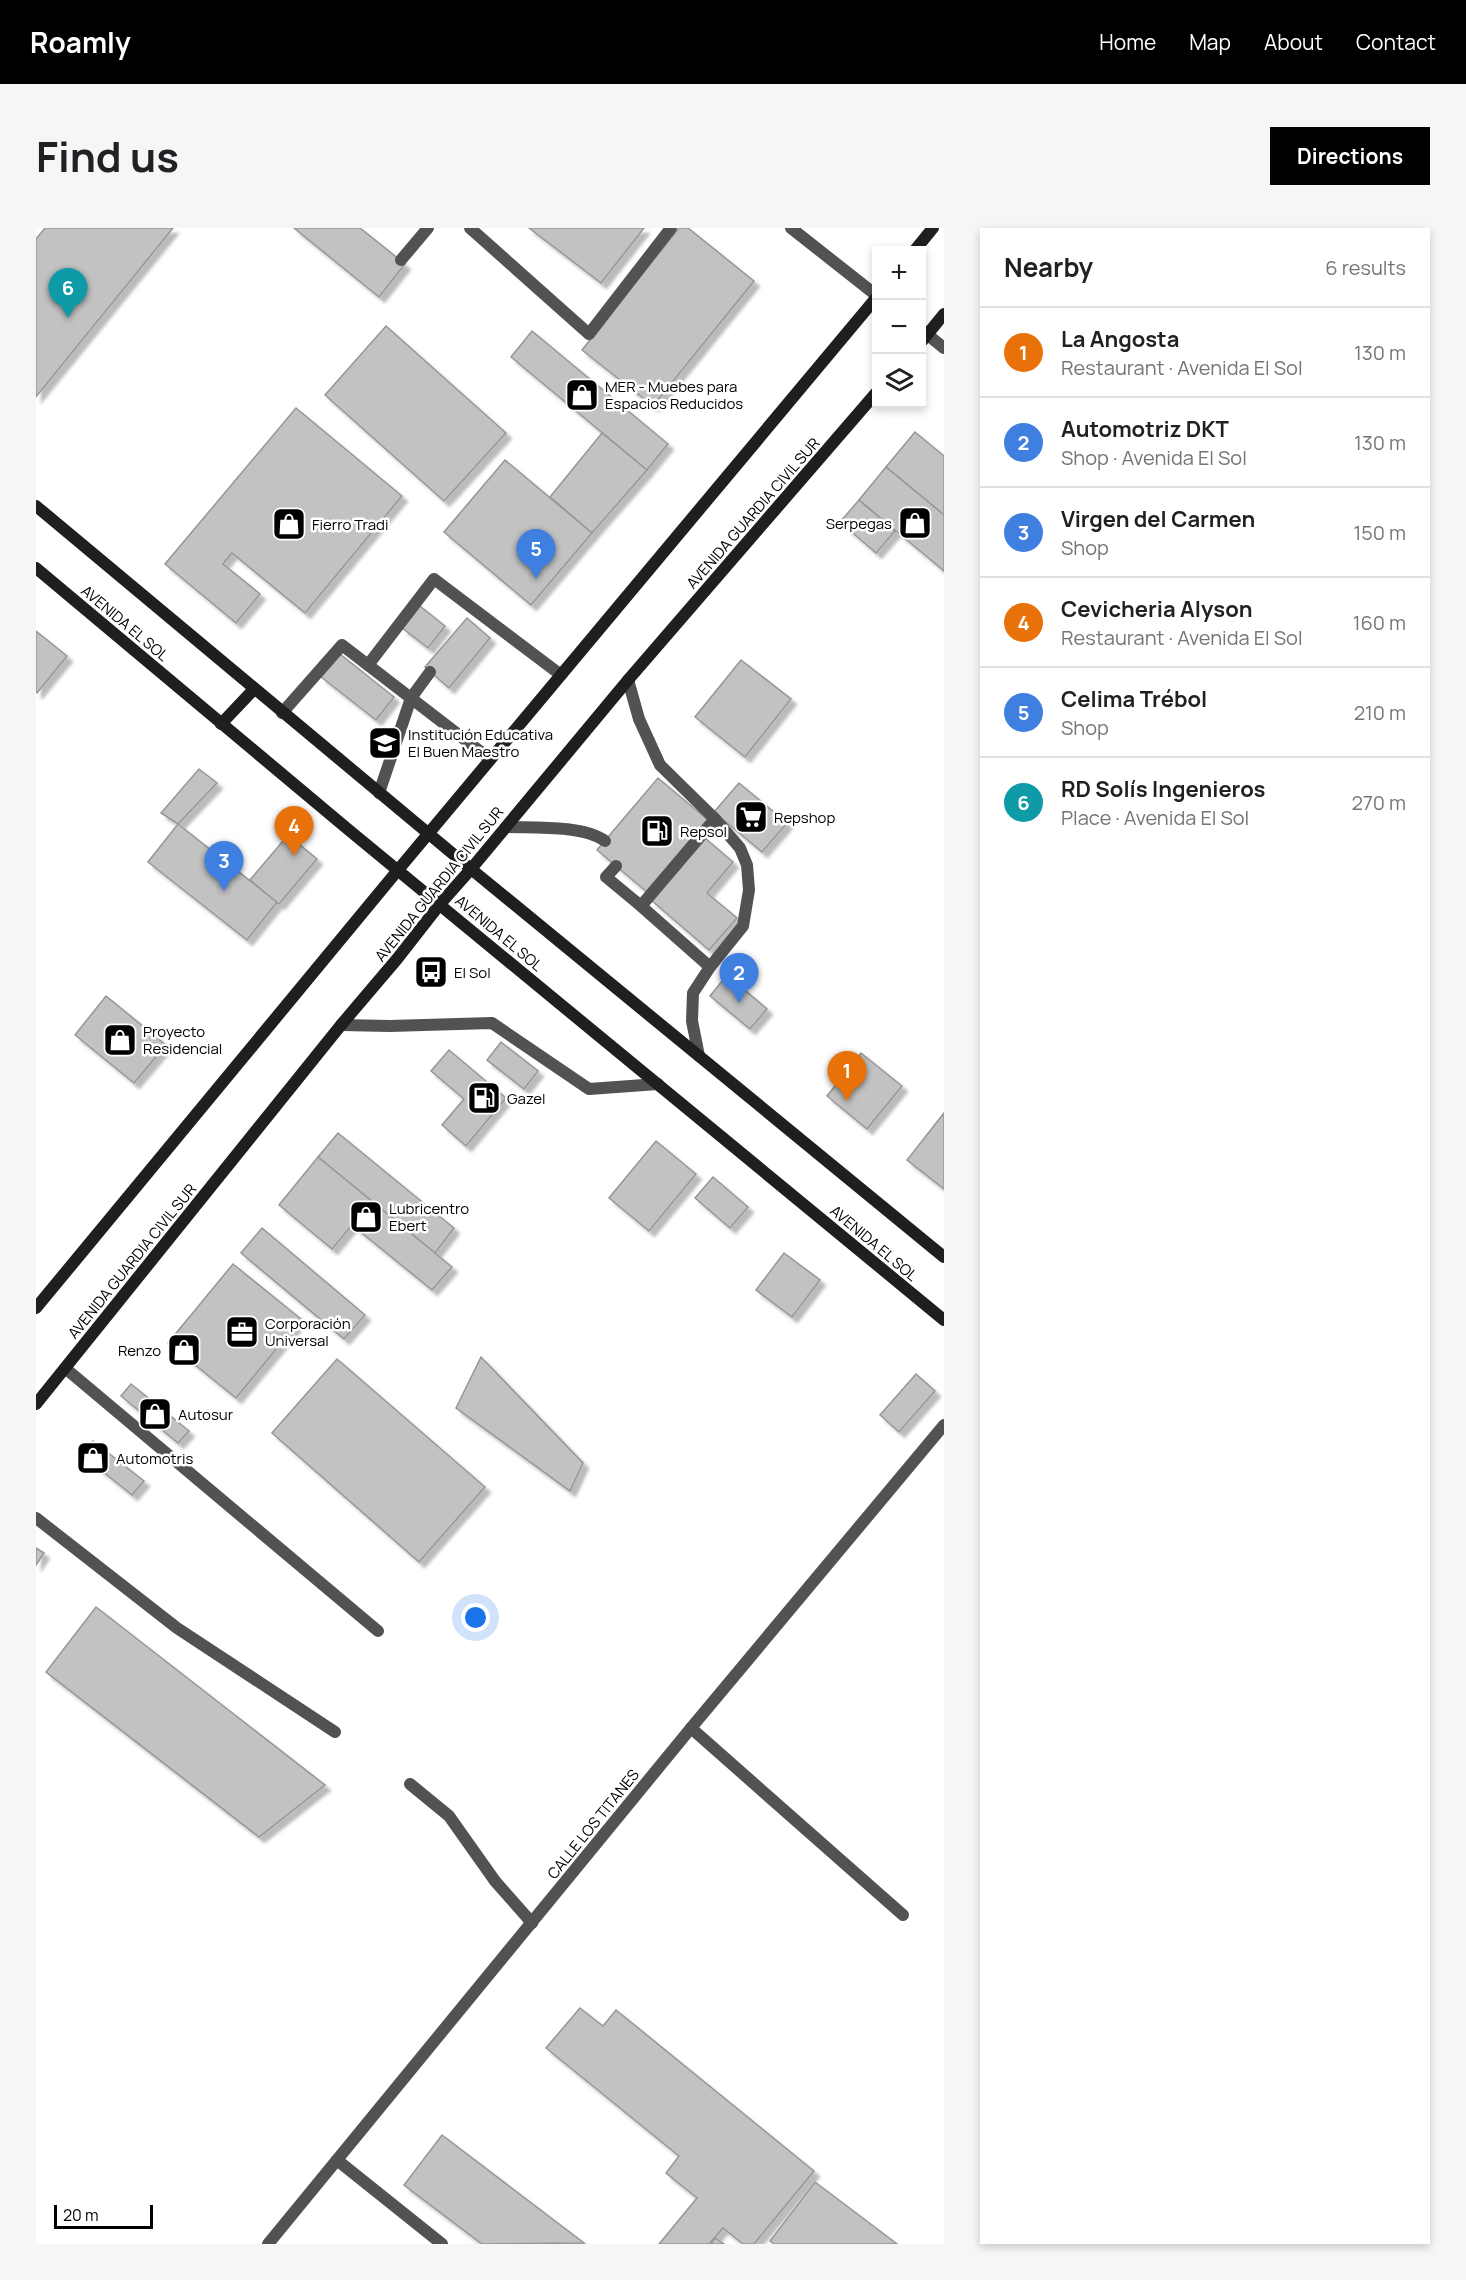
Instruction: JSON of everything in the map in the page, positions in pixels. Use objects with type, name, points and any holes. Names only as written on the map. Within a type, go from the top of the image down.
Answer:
[{"type":"main road","points":[[918,246],[933,228]]},
{"type":"main road","points":[[36,1308],[873,300]]},
{"type":"main road","points":[[926,332],[944,314]]},
{"type":"main road","name":"AVENIDA GUARDIA CIVIL SUR","points":[[36,1404],[440,904],[628,680],[872,398]]},
{"type":"main road","name":"AVENIDA EL SOL","points":[[36,506],[282,713],[944,1257]]},
{"type":"main road","name":"AVENIDA EL SOL","points":[[36,568],[221,724],[944,1320]]},
{"type":"main road","points":[[221,724],[254,689]]},
{"type":"street","points":[[401,260],[428,228]]},
{"type":"street","points":[[470,228],[589,334],[671,228]]},
{"type":"street","points":[[791,228],[872,293]]},
{"type":"street","points":[[926,337],[944,348]]},
{"type":"street","points":[[369,665],[434,579],[474,616],[561,675]]},
{"type":"street","points":[[282,713],[342,645],[490,759]]},
{"type":"street","points":[[379,793],[411,698],[430,672]]},
{"type":"street","points":[[628,680],[639,719],[660,765],[716,819],[740,848],[747,865],[749,890],[743,926],[710,967],[693,993],[692,1021],[699,1056]]},
{"type":"street","points":[[641,906],[716,819]]},
{"type":"street","points":[[506,827],[549,828],[595,834],[605,841]]},
{"type":"street","points":[[616,866],[606,877],[710,967]]},
{"type":"street","points":[[341,1025],[492,1023],[589,1089],[658,1084]]},
{"type":"street","points":[[65,1368],[378,1631]]},
{"type":"street","name":"CALLE LOS TITANES","points":[[268,2244],[691,1728],[944,1425]]},
{"type":"street","points":[[36,1518],[177,1628],[335,1732]]},
{"type":"street","points":[[691,1728],[903,1915]]},
{"type":"street","points":[[410,1784],[449,1816],[495,1881],[532,1923]]},
{"type":"street","points":[[337,2160],[440,2243]]},
{"type":"building","points":[[45,228],[173,228],[36,397],[36,239]]},
{"type":"building","points":[[294,228],[360,228],[405,264],[379,297]]},
{"type":"building","points":[[529,228],[644,228],[601,283]]},
{"type":"building","points":[[679,228],[688,228],[754,281],[653,406],[582,350]]},
{"type":"building","points":[[386,326],[506,433],[444,501],[325,395]]},
{"type":"building","name":"MER - Muebes para Espacios Reducidos","points":[[532,331],[668,444],[647,470],[511,357]]},
{"type":"building","name":"Fierro Tradi","points":[[296,408],[402,496],[305,613],[232,553],[223,564],[260,594],[236,623],[165,564]]},
{"type":"building","points":[[915,432],[944,456],[944,515],[886,467]]},
{"type":"building","points":[[602,433],[647,470],[592,533],[550,497]]},
{"type":"building","points":[[505,460],[592,533],[531,605],[444,532]]},
{"type":"building","name":"Serpegas","points":[[886,467],[944,515],[944,571],[859,500]]},
{"type":"building","points":[[859,500],[895,531],[876,553],[840,522]]},
{"type":"building","points":[[420,606],[445,626],[428,648],[402,628]]},
{"type":"building","points":[[467,618],[490,638],[449,688],[425,667]]},
{"type":"building","points":[[36,631],[67,656],[37,693],[36,692]]},
{"type":"building","points":[[340,654],[394,697],[376,720],[321,677]]},
{"type":"building","points":[[741,660],[791,699],[745,757],[695,717]]},
{"type":"building","points":[[199,769],[217,783],[178,824],[161,813]]},
{"type":"building","name":"Repsol","points":[[658,778],[708,820],[647,892],[597,850]]},
{"type":"building","name":"Repshop","points":[[739,783],[787,823],[762,852],[714,812]]},
{"type":"building","points":[[178,824],[277,902],[247,940],[148,862]]},
{"type":"building","points":[[288,835],[317,859],[279,904],[250,880]]},
{"type":"building","name":"Repsol","points":[[705,838],[733,862],[707,893],[737,918],[709,950],[651,900]]},
{"type":"building","points":[[727,975],[767,1009],[750,1029],[710,996]]},
{"type":"building","name":"Proyecto Residencial","points":[[106,996],[166,1045],[134,1083],[75,1035]]},
{"type":"building","points":[[501,1042],[538,1071],[524,1089],[487,1060]]},
{"type":"building","name":"Gazel","points":[[449,1050],[506,1098],[466,1146],[442,1125],[464,1099],[431,1071]]},
{"type":"building","points":[[861,1053],[902,1086],[867,1129],[827,1096]]},
{"type":"building","points":[[944,1113],[944,1189],[907,1160]]},
{"type":"building","points":[[338,1133],[454,1228],[435,1253],[318,1157]]},
{"type":"building","points":[[656,1141],[696,1174],[649,1231],[609,1198]]},
{"type":"building","points":[[318,1157],[452,1267],[432,1290],[352,1225],[332,1249],[279,1205]]},
{"type":"building","points":[[713,1177],[748,1207],[730,1228],[695,1198]]},
{"type":"building","points":[[262,1228],[365,1315],[344,1339],[241,1253]]},
{"type":"building","points":[[784,1253],[820,1280],[792,1317],[756,1290]]},
{"type":"building","points":[[233,1264],[301,1319],[236,1398],[168,1343]]},
{"type":"building","points":[[481,1357],[583,1463],[570,1491],[456,1408]]},
{"type":"building","points":[[337,1359],[485,1487],[419,1562],[272,1433]]},
{"type":"building","points":[[916,1374],[935,1391],[899,1432],[880,1415]]},
{"type":"building","name":"Autosur","points":[[131,1384],[189,1431],[178,1443],[121,1396]]},
{"type":"building","points":[[93,1441],[144,1481],[132,1495],[82,1455]]},
{"type":"building","points":[[36,1548],[44,1553],[36,1565]]},
{"type":"building","points":[[96,1607],[325,1785],[259,1837],[46,1672]]},
{"type":"building","points":[[580,2008],[603,2026],[616,2010],[814,2171],[754,2244],[743,2244],[723,2228],[709,2244],[659,2244],[697,2198],[666,2173],[679,2156],[546,2048]]},
{"type":"building","points":[[442,2135],[584,2243],[482,2244],[404,2185]]},
{"type":"building","points":[[815,2182],[897,2244],[774,2244],[770,2241]]},
{"type":"building","points":[[715,2238],[724,2244],[711,2244]]},
{"type":"place","name":"RD Solís Ingenieros","points":[[68,318]]},
{"type":"place","name":"MER - Muebes para Espacios Reducidos","points":[[582,395]]},
{"type":"place","name":"Serpegas","points":[[915,523]]},
{"type":"place","name":"Fierro Tradi","points":[[289,524]]},
{"type":"place","name":"Celima Trébol","points":[[536,579]]},
{"type":"place","name":"Institución Educativa El Buen Maestro","points":[[385,743]]},
{"type":"place","name":"Repshop","points":[[751,817]]},
{"type":"place","name":"Repsol","points":[[657,831]]},
{"type":"place","name":"Cevicheria Alyson","points":[[294,856]]},
{"type":"place","name":"Virgen del Carmen","points":[[224,891]]},
{"type":"place","name":"El Sol","points":[[431,972]]},
{"type":"place","name":"Automotriz DKT","points":[[739,1003]]},
{"type":"place","name":"Proyecto Residencial","points":[[120,1040]]},
{"type":"place","name":"Gazel","points":[[484,1098]]},
{"type":"place","name":"La Angosta","points":[[847,1101]]},
{"type":"place","name":"Lubricentro Ebert","points":[[366,1217]]},
{"type":"place","name":"Corporación Universal","points":[[242,1332]]},
{"type":"place","name":"Renzo","points":[[184,1350]]},
{"type":"place","name":"Autosur","points":[[155,1414]]},
{"type":"place","name":"Automotris","points":[[93,1458]]}]
